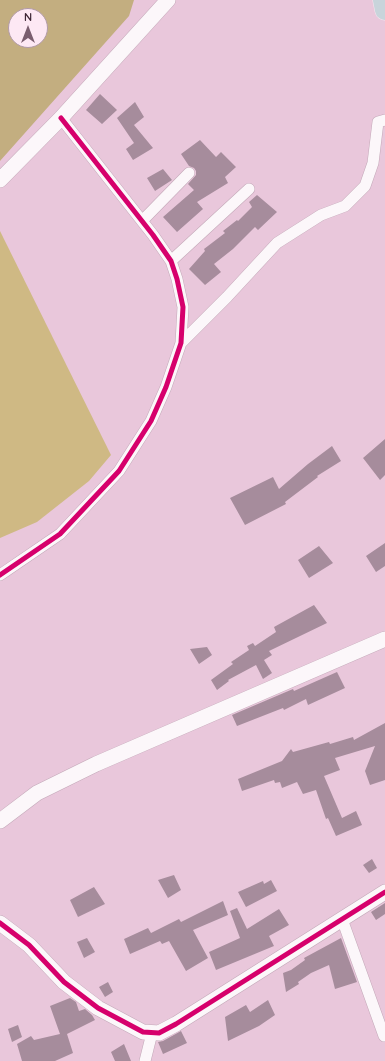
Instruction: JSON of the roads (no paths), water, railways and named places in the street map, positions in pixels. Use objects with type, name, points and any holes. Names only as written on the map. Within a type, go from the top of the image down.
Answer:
[{"type":"highway","points":[[383,0],[385,10]]},
{"type":"street","points":[[0,180],[60,118],[168,0]]},
{"type":"street","points":[[0,575],[60,534],[119,471],[151,421],[166,387],[181,343],[183,307],[177,279],[171,261],[142,221],[60,118]]},
{"type":"street","points":[[181,343],[227,297],[277,243],[321,216],[345,206],[365,186],[373,163],[378,122],[384,120]]},
{"type":"street","points":[[142,221],[189,173]]},
{"type":"street","points":[[171,261],[249,189]]},
{"type":"street","points":[[0,821],[37,793],[90,768],[385,639]]},
{"type":"street","points":[[0,923],[29,945],[64,982],[98,1008],[142,1032],[159,1033],[176,1024],[385,892]]},
{"type":"street","points":[[342,919],[384,1036]]},
{"type":"street","points":[[145,1061],[152,1033]]}]
